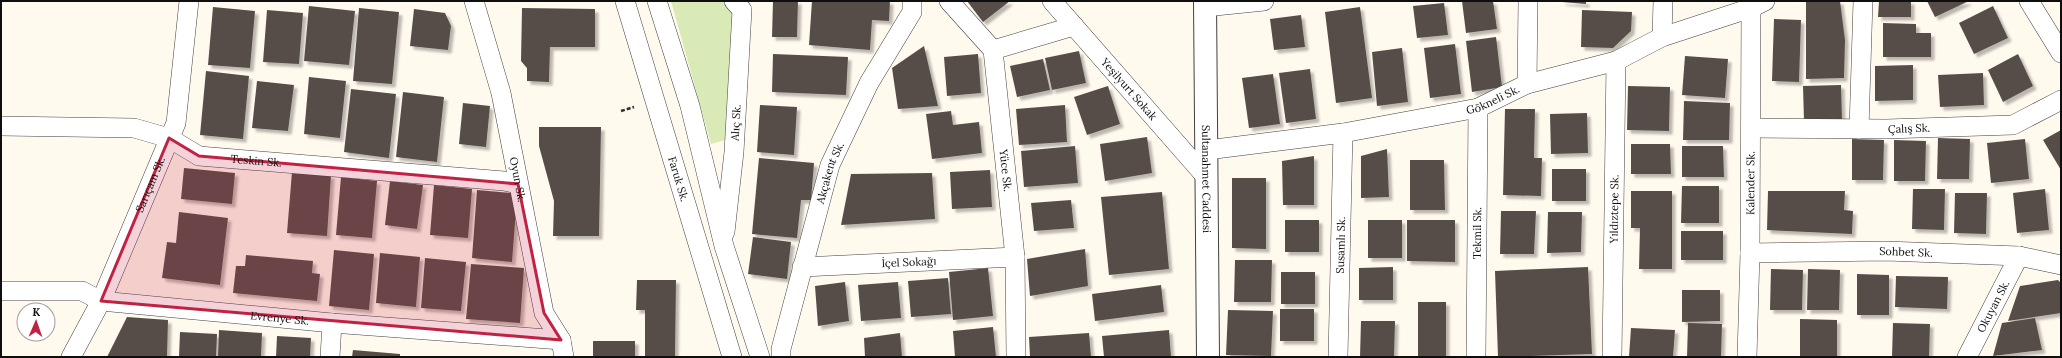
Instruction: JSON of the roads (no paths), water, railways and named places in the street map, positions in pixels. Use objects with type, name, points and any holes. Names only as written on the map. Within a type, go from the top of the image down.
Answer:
[{"type":"street","name":"Sarıçam Sk.","points":[[71,357],[101,300],[176,123],[189,1]]},
{"type":"street","name":"Oyun Sk.","points":[[474,1],[501,94],[544,313],[562,349]]},
{"type":"street","name":"Faruk Sk.","points":[[625,1],[732,357]]},
{"type":"street","points":[[657,1],[690,106],[724,246],[760,357]]},
{"type":"street","name":"Alıç Sk.","points":[[724,246],[734,152],[742,10],[734,1]]},
{"type":"street","name":"Akçakent Sk.","points":[[780,357],[802,267],[830,165],[869,83],[912,12],[912,1]]},
{"type":"street","points":[[949,1],[993,50],[1074,26]]},
{"type":"street","name":"Yeşilyurt Sokak","points":[[1052,1],[1206,178]]},
{"type":"street","points":[[1205,4],[1264,1]]},
{"type":"street","points":[[1527,84],[1528,1]]},
{"type":"street","points":[[1662,37],[1663,1]]},
{"type":"street","points":[[1859,129],[1863,1]]},
{"type":"street","points":[[2029,1],[2061,53]]},
{"type":"street","name":"Sultanahmet Caddesi","points":[[1205,4],[1208,357]]},
{"type":"street","name":"Gökneli Sk.","points":[[1207,150],[1343,133],[1478,108],[1527,84],[1616,61],[1662,37],[1758,5]]},
{"type":"street","name":"Kalender Sk.","points":[[1747,357],[1751,128],[1758,5]]},
{"type":"street","name":"Yüce Sk.","points":[[993,50],[1015,257],[1016,357]]},
{"type":"street","name":"Yıldıztepe Sk.","points":[[1612,357],[1616,61]]},
{"type":"street","name":"Çalış Sk.","points":[[1751,128],[1859,129],[2013,125],[2061,100]]},
{"type":"street","name":"Tekmil Sk.","points":[[1476,357],[1478,108]]},
{"type":"street","name":"Teskin Sk.","points":[[1,126],[134,128],[169,138],[199,156],[504,181],[518,184]]},
{"type":"street","name":"Susamlı Sk.","points":[[1338,357],[1343,133]]},
{"type":"street","name":"Sohbet Sk.","points":[[1750,253],[1886,251],[2019,256],[2061,265]]},
{"type":"street","name":"Okuyan Sk.","points":[[1967,357],[2019,256]]},
{"type":"street","name":"İçel Sokağı","points":[[802,267],[1015,257]]},
{"type":"street","name":"Evrenye Sk.","points":[[1,291],[82,291],[101,300],[332,323],[562,349]]},
{"type":"street","points":[[330,357],[332,323]]}]
